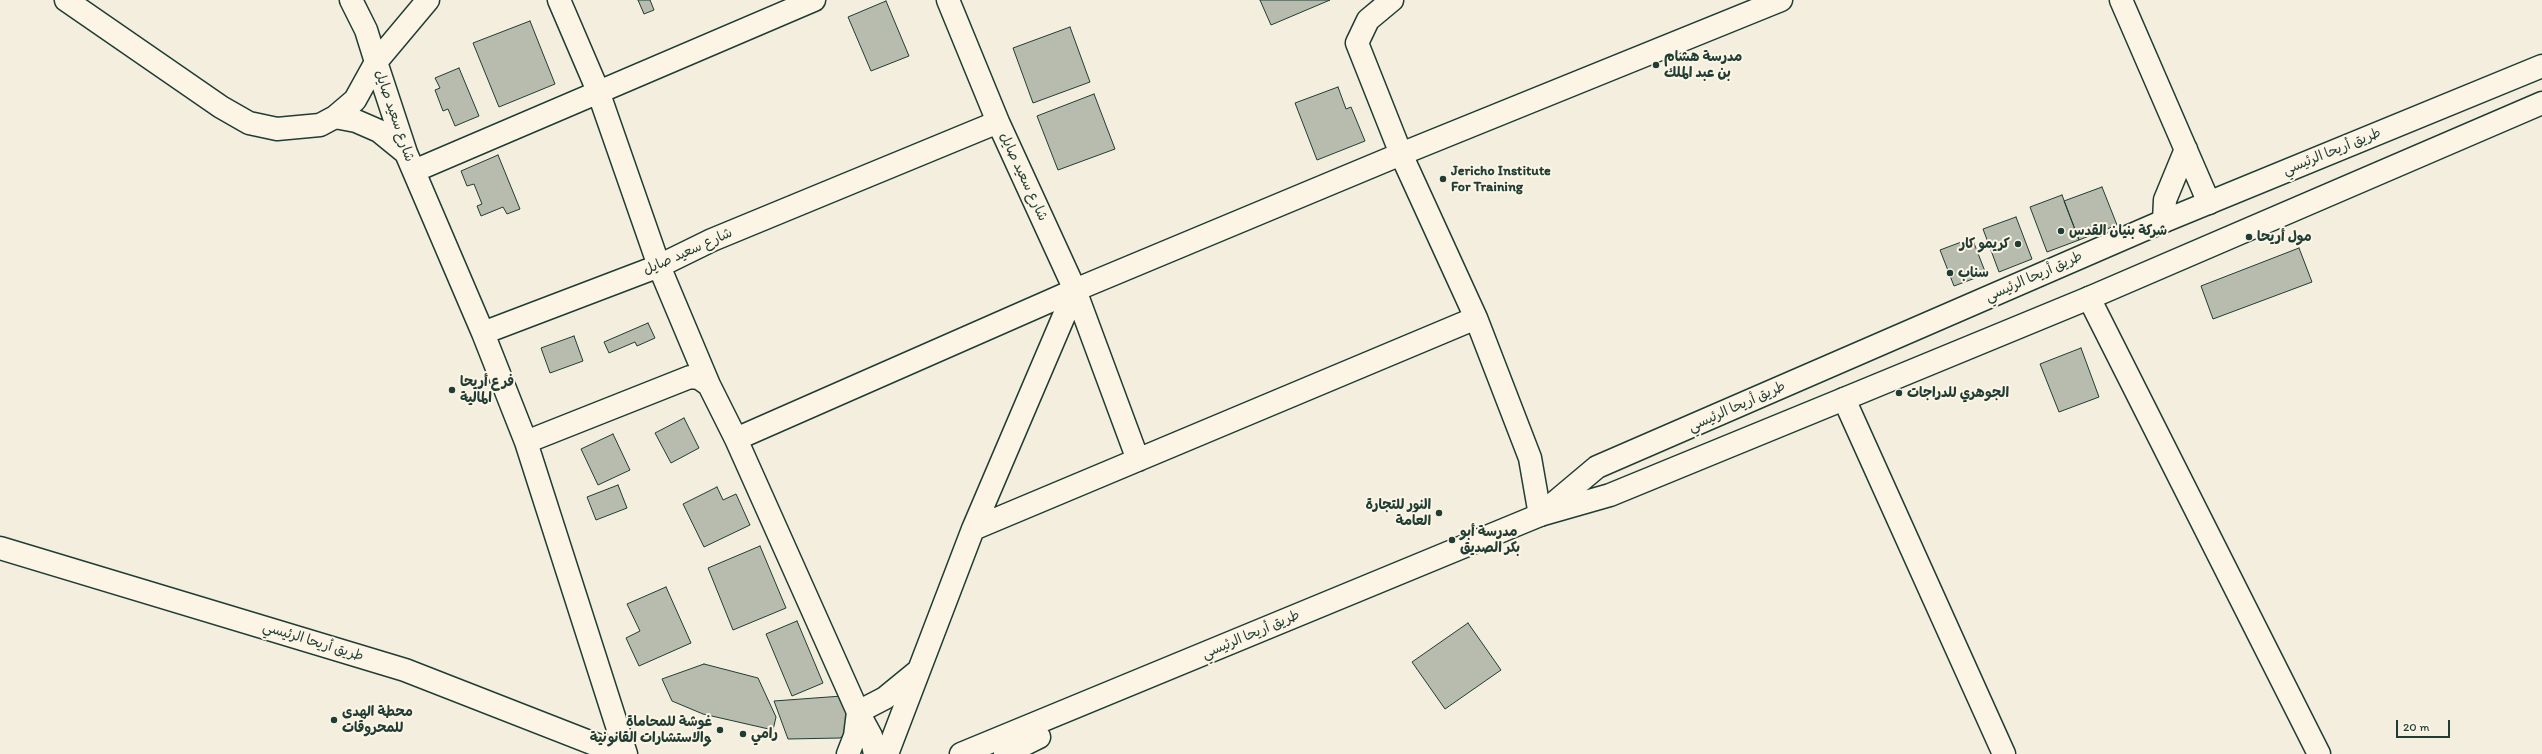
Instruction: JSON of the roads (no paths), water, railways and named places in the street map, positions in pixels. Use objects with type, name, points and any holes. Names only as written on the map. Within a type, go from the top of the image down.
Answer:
[{"type":"street","name":"شارع سعيد صايل","points":[[66,0],[221,106],[249,123],[277,129],[303,128],[320,125],[335,117],[355,100],[376,62]]},
{"type":"street","points":[[351,0],[366,30],[376,62]]},
{"type":"street","points":[[376,62],[428,0]]},
{"type":"street","points":[[559,0],[598,91],[660,266],[709,385],[736,439],[858,712],[871,736],[875,754]]},
{"type":"street","points":[[335,117],[356,121],[379,131],[410,162],[598,91],[814,0]]},
{"type":"street","points":[[948,0],[998,122]]},
{"type":"street","points":[[1392,0],[1368,20],[1358,43],[1401,154],[1476,318],[1530,458],[1540,515]]},
{"type":"street","points":[[736,439],[1075,290],[1401,154],[1781,0]]},
{"type":"street","points":[[2121,0],[2209,203]]},
{"type":"street","name":"شارع سعيد صايل","points":[[376,62],[410,162],[482,333],[660,266],[712,240],[998,122],[1075,290],[1138,460]]},
{"type":"street","name":"طريق أريحا الرئيسي","points":[[1540,515],[1597,467],[2164,221],[2542,66]]},
{"type":"street","name":"طريق أريحا الرئيسي","points":[[961,754],[1540,515],[1610,495],[1844,399],[2089,298],[2542,103]]},
{"type":"street","points":[[2164,221],[2166,200],[2186,149]]},
{"type":"street","points":[[887,754],[973,529],[1075,290]]},
{"type":"street","points":[[2089,298],[2319,754]]},
{"type":"street","points":[[973,529],[1476,318]]},
{"type":"street","points":[[482,333],[526,442],[626,754]]},
{"type":"street","points":[[526,442],[690,377],[699,378],[709,385]]},
{"type":"street","points":[[1844,399],[2004,754]]},
{"type":"street","name":"طريق أريحا الرئيسي","points":[[0,548],[405,670],[620,754]]},
{"type":"street","points":[[858,712],[885,698],[920,670]]},
{"type":"street","points":[[1005,754],[1148,678]]},
{"type":"street","points":[[848,754],[855,736],[858,712]]},
{"type":"place","name":"مدرسة هشام بن عبد الملك","points":[[1656,65]]},
{"type":"place","name":"Jericho Institute For Training","points":[[1443,179]]},
{"type":"place","name":"شركة بنيان القدس","points":[[2061,231]]},
{"type":"place","name":"مول أريحا","points":[[2249,237]]},
{"type":"place","name":"كريمو كار","points":[[2018,244]]},
{"type":"place","name":"سناب","points":[[1950,273]]},
{"type":"place","name":"فرع أريحا المالية","points":[[452,390]]},
{"type":"place","name":"الجوهري للدراجات","points":[[1899,393]]},
{"type":"place","name":"النور للتجارة العامة","points":[[1439,513]]},
{"type":"place","name":"مدرسة أبو بكر الصديق","points":[[1452,540]]},
{"type":"place","name":"محطة الهدى للمحروقات","points":[[334,720]]},
{"type":"place","name":"غوشة للمحاماة والاستشارات القانونية","points":[[720,730]]},
{"type":"place","name":"رامي","points":[[743,734]]}]
